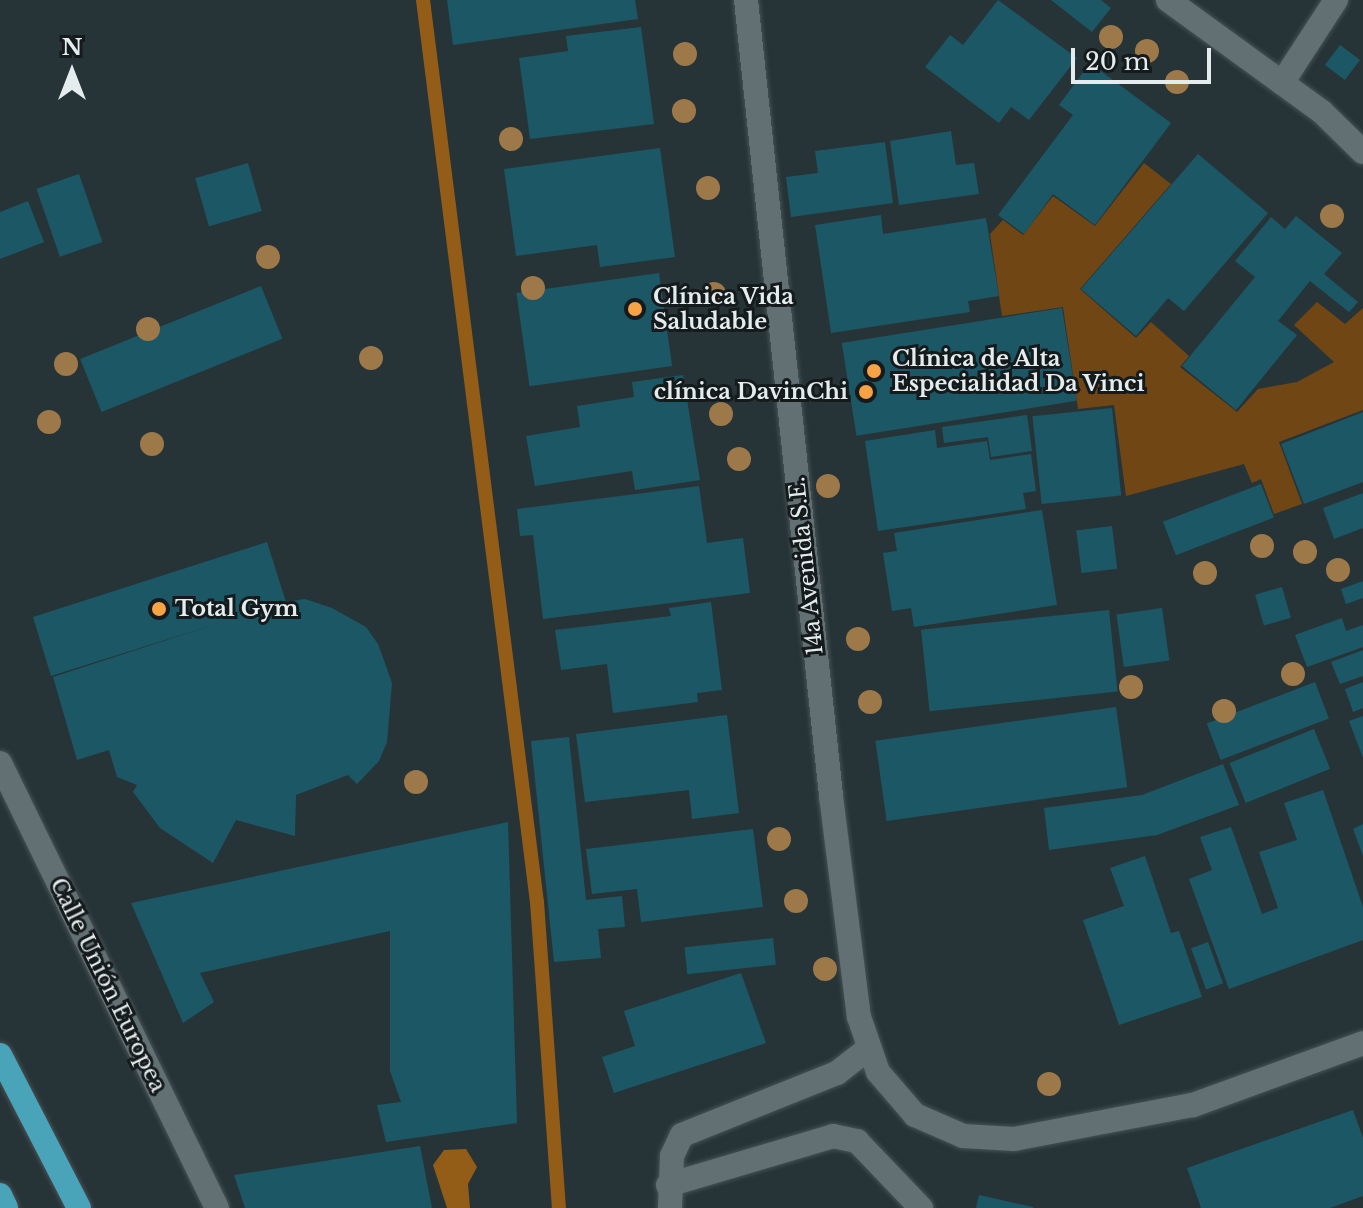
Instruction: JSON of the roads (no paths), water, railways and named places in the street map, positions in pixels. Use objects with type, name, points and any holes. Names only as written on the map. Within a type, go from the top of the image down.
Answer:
[{"type":"highway","points":[[0,1055],[79,1208]]},
{"type":"highway","points":[[0,1195],[6,1208]]},
{"type":"street","name":"14a Avenida S.E.","points":[[746,0],[831,796],[859,1017],[878,1072],[915,1115],[963,1136],[1014,1139],[1193,1105],[1363,1043]]},
{"type":"street","points":[[1168,0],[1282,83],[1363,152]]},
{"type":"street","points":[[1282,83],[1336,0]]},
{"type":"street","name":"Calle Unión Europea","points":[[0,763],[217,1208]]},
{"type":"street","points":[[868,1049],[837,1073],[682,1135],[672,1156],[669,1197],[833,1136],[857,1141],[921,1208]]},
{"type":"waterway","points":[[423,0],[537,902],[559,1208]]},
{"type":"place","name":"Clínica Vida Saludable","points":[[635,309]]},
{"type":"place","name":"Clínica de Alta Especialidad Da Vinci","points":[[874,371]]},
{"type":"place","name":"clínica DavinChi","points":[[866,392]]},
{"type":"place","name":"Total Gym","points":[[159,609]]}]
